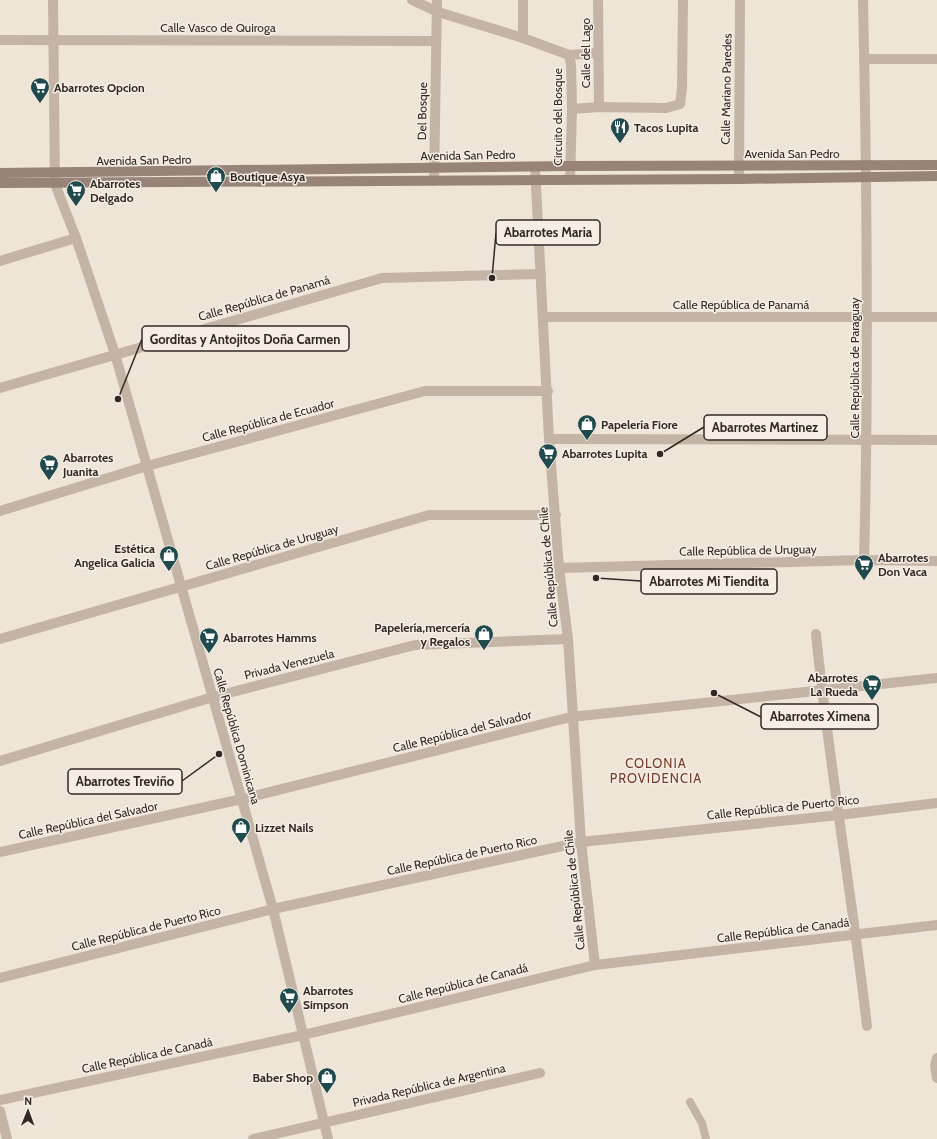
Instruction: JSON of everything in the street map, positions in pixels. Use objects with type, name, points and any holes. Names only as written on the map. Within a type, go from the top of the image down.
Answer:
[{"type":"main road","name":"Avenida San Pedro","points":[[0,183],[55,179],[570,166],[937,165]]},
{"type":"main road","name":"Avenida San Pedro","points":[[0,173],[55,179],[434,181],[937,176]]},
{"type":"street","points":[[53,0],[55,179]]},
{"type":"street","name":"Circuito del Bosque","points":[[412,0],[438,12],[523,38],[569,55],[598,54]]},
{"type":"street","points":[[436,41],[438,12],[437,0]]},
{"type":"street","points":[[523,0],[523,38]]},
{"type":"street","name":"Calle del Lago","points":[[598,0],[599,107]]},
{"type":"street","points":[[572,108],[666,108],[680,104],[682,88],[683,0]]},
{"type":"street","name":"Calle Mariano Paredes","points":[[739,179],[740,0]]},
{"type":"street","name":"Calle República de Paraguay","points":[[863,0],[867,165],[868,318],[864,560]]},
{"type":"street","name":"Calle Vasco de Quiroga","points":[[0,40],[436,41]]},
{"type":"street","name":"Del Bosque","points":[[434,181],[436,41]]},
{"type":"street","name":"Circuito del Bosque","points":[[569,55],[571,64],[572,108],[570,180]]},
{"type":"street","points":[[864,59],[937,59]]},
{"type":"street","name":"Calle República de Chile","points":[[535,167],[548,391],[549,439],[559,568],[568,639],[581,842],[595,965]]},
{"type":"street","name":"Calle República Dominicana","points":[[55,179],[115,354],[213,697],[273,909],[328,1139]]},
{"type":"street","points":[[0,261],[76,238]]},
{"type":"street","name":"Calle República de Panamá","points":[[0,388],[382,278],[541,274]]},
{"type":"street","name":"Calle República de Panamá","points":[[544,317],[937,317]]},
{"type":"street","name":"Calle República de Ecuador","points":[[0,511],[147,466],[425,391],[548,391]]},
{"type":"street","points":[[549,439],[937,440]]},
{"type":"street","name":"Calle República de Uruguay","points":[[0,639],[429,515],[556,515]]},
{"type":"street","name":"Calle República de Uruguay","points":[[559,568],[864,560],[937,561]]},
{"type":"street","points":[[816,634],[821,691],[856,934],[867,1026]]},
{"type":"street","name":"Privada Venezuela","points":[[0,761],[213,697],[415,645],[568,639]]},
{"type":"street","name":"Calle República del Salvador","points":[[0,852],[242,799],[572,717],[937,678]]},
{"type":"street","name":"Calle República de Puerto Rico","points":[[0,978],[273,909],[581,842],[839,815],[937,803]]},
{"type":"street","name":"Calle República de Canadá","points":[[0,1100],[303,1036],[595,965],[937,925]]},
{"type":"street","points":[[937,1058],[935,1065],[937,1078]]},
{"type":"street","name":"Privada República de Argentina","points":[[254,1139],[540,1073]]},
{"type":"street","points":[[0,1111],[7,1139]]},
{"type":"lane","points":[[690,1102],[702,1123],[706,1139]]},
{"type":"place","name":"Abarrotes Opcion","points":[[40,104]]},
{"type":"place","name":"Tacos Lupita","points":[[620,144]]},
{"type":"place","name":"Boutique Asya","points":[[216,193]]},
{"type":"place","name":"Abarrotes Delgado","points":[[76,207]]},
{"type":"place","name":"Abarrotes Maria","points":[[492,278]]},
{"type":"place","name":"Gorditas y Antojitos Doña Carmen","points":[[118,399]]},
{"type":"place","name":"Papelería Fiore","points":[[587,441]]},
{"type":"place","name":"Abarrotes Martinez","points":[[660,454]]},
{"type":"place","name":"Abarrotes Lupita","points":[[548,470]]},
{"type":"place","name":"Abarrotes Juanita","points":[[49,481]]},
{"type":"place","name":"Estética Angelica Galicia","points":[[169,572]]},
{"type":"place","name":"Abarrotes Mi Tiendita","points":[[596,578]]},
{"type":"place","name":"Abarrotes Don Vaca","points":[[864,581]]},
{"type":"place","name":"Papelería,mercería y Regalos","points":[[484,651]]},
{"type":"place","name":"Abarrotes Hamms","points":[[209,654]]},
{"type":"place","name":"Abarrotes Ximena","points":[[714,693]]},
{"type":"place","name":"Abarrotes La Rueda","points":[[872,701]]},
{"type":"place","name":"Abarrotes Treviño","points":[[219,754]]},
{"type":"place","name":"Lizzet Nails","points":[[241,844]]},
{"type":"place","name":"Abarrotes Simpson","points":[[289,1014]]},
{"type":"place","name":"Baber Shop","points":[[327,1094]]},
{"type":"district","name":"COLONIA PROVIDENCIA","points":[[656,770]]}]
